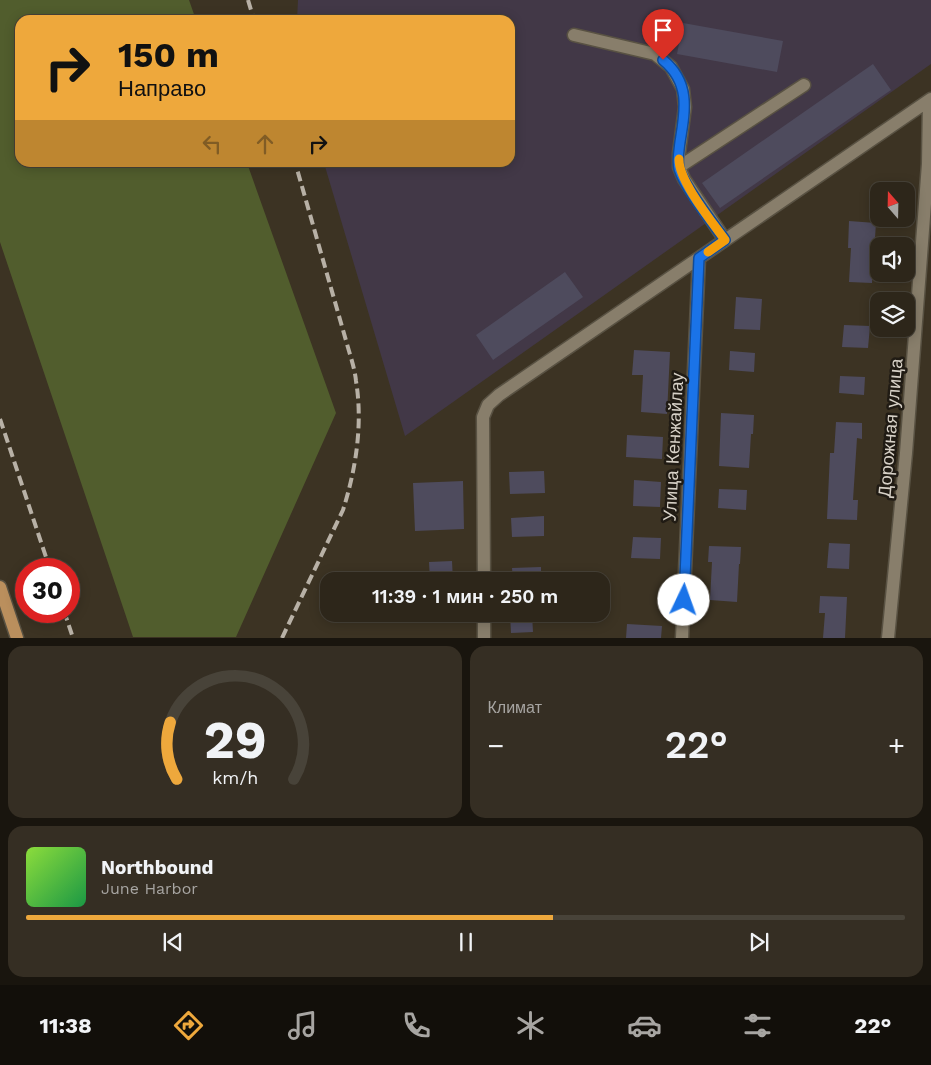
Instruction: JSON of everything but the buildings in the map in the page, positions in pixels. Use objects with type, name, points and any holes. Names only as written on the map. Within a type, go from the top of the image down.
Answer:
[{"type":"main road","points":[[0,587],[17,638]]},
{"type":"street","points":[[574,35],[655,54],[671,67],[682,89],[686,107],[679,153],[679,167],[684,179],[725,240]]},
{"type":"street","points":[[679,167],[804,85]]},
{"type":"street","points":[[484,572],[483,417],[488,406],[499,395],[930,100]]},
{"type":"street","name":"Дорожная улица","points":[[888,638],[906,453],[928,164],[930,100]]},
{"type":"street","name":"Улица Кенжайлау","points":[[682,638],[699,258]]},
{"type":"street","points":[[484,622],[484,638]]},
{"type":"shaded area","points":[[298,0],[931,0],[931,64],[405,436],[325,167],[515,167],[515,15],[297,15]]},
{"type":"green space","points":[[0,0],[189,0],[194,15],[15,15],[15,167],[248,167],[336,413],[236,637],[133,637],[0,242]]},
{"type":"railway","points":[[248,0],[252,15]]},
{"type":"railway","points":[[282,638],[343,510],[355,463],[359,414],[356,377],[296,167]]},
{"type":"railway","points":[[0,419],[46,558]]},
{"type":"railway","points":[[68,623],[73,638]]},
{"type":"slow traffic","points":[[679,159],[679,167],[684,179],[725,240],[708,252]]},
{"type":"route","points":[[663,60],[671,67],[682,89],[686,107],[679,153],[679,167],[684,179],[725,240],[699,258],[684,600]]}]
